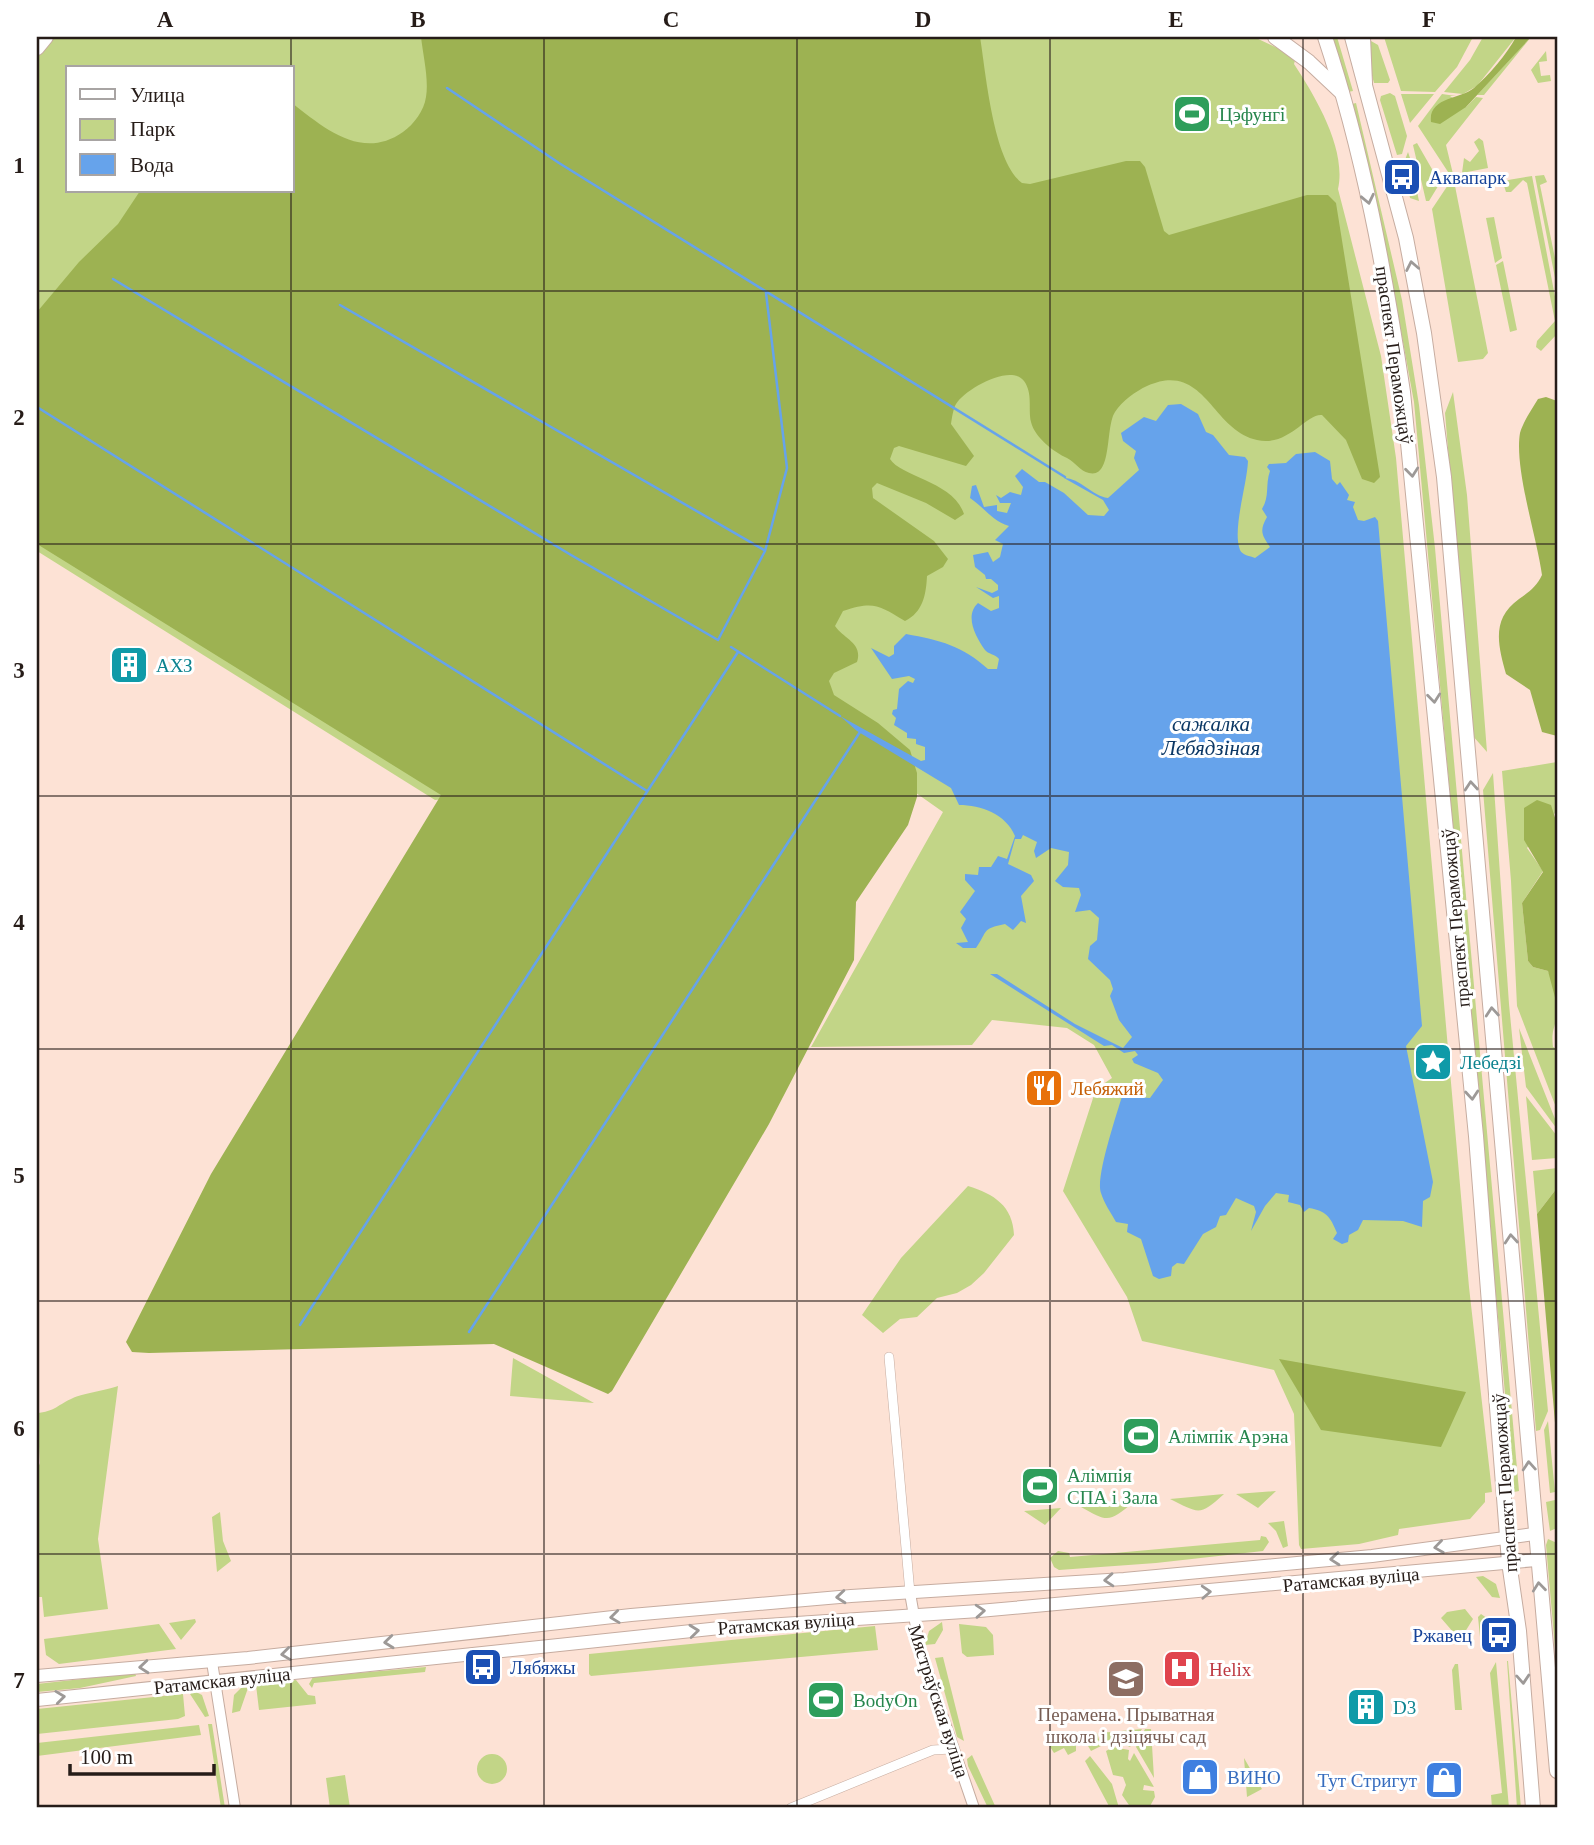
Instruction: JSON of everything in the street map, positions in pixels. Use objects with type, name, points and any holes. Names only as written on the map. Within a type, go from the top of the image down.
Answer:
[{"type":"main road","points":[[37,48],[46,37]]},
{"type":"main road","points":[[1275,37],[1309,62],[1342,93]]},
{"type":"main road","name":"праспект Пераможцаў","points":[[1325,37],[1342,93],[1387,289],[1404,404],[1476,1136],[1509,1562],[1519,1631],[1533,1808]]},
{"type":"main road","name":"праспект Пераможцаў","points":[[1352,37],[1406,239],[1423,324],[1444,477],[1503,1130],[1536,1560],[1557,1771]]},
{"type":"main road","points":[[1363,37],[1365,83]]},
{"type":"main road","name":"Ратамская вуліца","points":[[37,1676],[212,1661],[631,1615],[910,1592],[1124,1579],[1371,1556],[1534,1534]]},
{"type":"main road","name":"Ратамская вуліца","points":[[37,1700],[694,1630],[1238,1590],[1536,1560]]},
{"type":"street","points":[[889,1357],[910,1592]]},
{"type":"street","name":"Мястраўская вуліца","points":[[910,1592],[911,1615],[951,1749],[974,1808]]},
{"type":"street","points":[[212,1661],[235,1808]]},
{"type":"street","points":[[791,1808],[933,1750],[951,1749]]},
{"type":"green space","points":[[51,37],[1254,37],[1296,57],[1294,64],[1320,107],[1334,140],[1340,173],[1338,189],[1381,356],[1396,458],[1469,1287],[1492,1492],[1485,1493],[1485,1502],[1470,1519],[1399,1529],[1398,1535],[1359,1544],[1301,1549],[1294,1414],[1274,1370],[1142,1341],[1127,1297],[1063,1191],[1096,1089],[1112,1078],[1094,1045],[1067,1028],[992,1020],[972,1045],[811,1047],[943,812],[729,661],[646,779],[435,800],[37,551],[37,55]]},
{"type":"green space","points":[[421,37],[980,37],[998,137],[1012,172],[1022,183],[1030,184],[1126,161],[1140,161],[1145,167],[1164,231],[1169,235],[1307,195],[1328,195],[1336,203],[1380,477],[1374,483],[1362,479],[1346,440],[1322,415],[1310,419],[1278,439],[1257,440],[1241,434],[1195,389],[1182,382],[1166,380],[1143,388],[1129,397],[1115,412],[1105,460],[1097,473],[1083,470],[1041,439],[1031,422],[1027,386],[1018,376],[999,376],[988,380],[961,398],[955,406],[951,424],[974,456],[966,466],[899,446],[894,448],[890,459],[896,465],[949,494],[964,514],[955,520],[926,503],[877,483],[872,488],[873,498],[934,541],[948,559],[943,567],[927,576],[920,608],[905,621],[876,606],[843,611],[835,626],[855,646],[857,662],[834,673],[829,681],[834,695],[878,723],[910,750],[917,773],[917,797],[908,825],[856,902],[854,960],[769,1124],[608,1394],[494,1344],[149,1353],[132,1352],[126,1342],[211,1174],[441,795],[37,544],[37,312],[79,262],[118,224],[139,192],[294,192],[294,105],[344,138],[373,143],[388,140],[403,132],[418,117],[426,97]]},
{"type":"green space","points":[[1330,37],[1337,37],[1353,91],[1348,92]]},
{"type":"green space","points":[[1384,37],[1473,37],[1457,67],[1435,92],[1401,91]]},
{"type":"green space","points":[[1483,37],[1516,37],[1477,86],[1463,94],[1444,92],[1470,60]]},
{"type":"green space","points":[[1516,37],[1531,37],[1466,107],[1440,124],[1431,122],[1431,114],[1440,103],[1468,92],[1486,77]]},
{"type":"green space","points":[[1531,37],[1484,95],[1477,95]]},
{"type":"green space","points":[[1371,41],[1378,45],[1390,80],[1388,83],[1374,83],[1366,53]]},
{"type":"green space","points":[[1546,51],[1547,61],[1539,62],[1541,76],[1550,75],[1551,81],[1538,83],[1531,70]]},
{"type":"green space","points":[[1390,93],[1395,96],[1407,136],[1402,154],[1397,155],[1380,100],[1381,96]]},
{"type":"green space","points":[[1401,94],[1434,94],[1410,123]]},
{"type":"green space","points":[[1442,94],[1456,96],[1450,96],[1466,107],[1476,97],[1483,98],[1446,145],[1453,174],[1450,175],[1418,126]]},
{"type":"green space","points":[[1356,103],[1402,300],[1419,405],[1435,548],[1519,1491],[1514,1492],[1414,402],[1381,222],[1352,104]]},
{"type":"green space","points":[[1479,138],[1483,141],[1488,168],[1462,173],[1464,158],[1470,162],[1479,151],[1474,142]]},
{"type":"green space","points":[[1417,143],[1440,183],[1429,201],[1426,201],[1413,145]]},
{"type":"green space","points":[[1408,152],[1419,201],[1410,198],[1403,165]]},
{"type":"green space","points":[[1544,175],[1547,182],[1540,185],[1557,268],[1557,288],[1535,176]]},
{"type":"green space","points":[[1532,176],[1557,307],[1557,334],[1541,351],[1536,347],[1537,341],[1555,321],[1527,183],[1523,180],[1511,192],[1506,192],[1504,186],[1508,180]]},
{"type":"green space","points":[[1454,181],[1488,353],[1483,359],[1458,362],[1432,209],[1450,182]]},
{"type":"green space","points":[[1494,217],[1502,258],[1495,263],[1486,218]]},
{"type":"green space","points":[[1503,261],[1517,330],[1510,332],[1496,265]]},
{"type":"green space","points":[[1453,392],[1467,495],[1487,752],[1472,735],[1445,413]]},
{"type":"green space","points":[[1546,397],[1557,401],[1557,736],[1542,732],[1530,690],[1506,674],[1499,643],[1500,624],[1504,615],[1535,586],[1542,575],[1523,484],[1519,448],[1520,433],[1525,420],[1538,399]]},
{"type":"green space","points":[[1557,762],[1557,824],[1555,813],[1527,848],[1543,871],[1522,903],[1528,961],[1533,967],[1548,971],[1554,986],[1557,1014],[1553,1047],[1557,1049],[1557,1110],[1517,1006],[1502,771]]},
{"type":"green space","points":[[1493,773],[1509,1004],[1548,1411],[1540,1430],[1536,1431],[1483,790]]},
{"type":"green space","points":[[1537,800],[1551,805],[1557,824],[1557,1005],[1548,971],[1533,967],[1528,961],[1522,903],[1543,872],[1524,840],[1524,808]]},
{"type":"green space","points":[[1519,1028],[1557,1124],[1557,1129],[1526,1087]]},
{"type":"green space","points":[[1526,1096],[1557,1136],[1557,1158],[1532,1160]]},
{"type":"green space","points":[[1557,1168],[1557,1188],[1537,1214],[1533,1171]]},
{"type":"green space","points":[[968,1186],[994,1197],[1006,1209],[1014,1235],[971,1285],[957,1293],[937,1298],[917,1317],[900,1319],[883,1333],[862,1315],[901,1258]]},
{"type":"green space","points":[[1557,1188],[1557,1446],[1537,1214]]},
{"type":"green space","points":[[513,1358],[594,1403],[510,1396]]},
{"type":"green space","points":[[1279,1359],[1466,1392],[1441,1447],[1321,1430]]},
{"type":"green space","points":[[118,1386],[98,1539],[108,1609],[44,1617],[42,1597],[37,1597],[37,1470],[40,1463],[37,1413],[52,1409],[77,1396]]},
{"type":"green space","points":[[1548,1421],[1555,1492],[1550,1493],[1544,1430]]},
{"type":"green space","points":[[1276,1491],[1258,1508],[1236,1494]]},
{"type":"green space","points":[[1224,1494],[1209,1506],[1198,1510],[1170,1499]]},
{"type":"green space","points":[[1555,1500],[1557,1528],[1550,1531],[1546,1502]]},
{"type":"green space","points":[[1134,1502],[1109,1518],[1103,1518],[1081,1507]]},
{"type":"green space","points":[[1061,1508],[1045,1525],[1024,1511]]},
{"type":"green space","points":[[220,1512],[223,1541],[231,1561],[217,1572],[212,1517]]},
{"type":"green space","points":[[1284,1521],[1288,1546],[1283,1548],[1276,1531],[1268,1523]]},
{"type":"green space","points":[[1261,1536],[1266,1537],[1269,1542],[1263,1551],[1156,1563],[1059,1570],[1054,1567],[1050,1558],[1058,1551],[1069,1553],[1070,1557],[1260,1540]]},
{"type":"green space","points":[[1548,1539],[1557,1543],[1557,1671],[1546,1545]]},
{"type":"green space","points":[[1483,1576],[1496,1584],[1500,1598],[1492,1597],[1476,1577]]},
{"type":"green space","points":[[1465,1609],[1473,1619],[1460,1640],[1441,1618],[1447,1612]]},
{"type":"green space","points":[[1481,1614],[1494,1623],[1496,1645],[1493,1653],[1488,1653],[1481,1647],[1478,1617]]},
{"type":"green space","points":[[195,1619],[196,1622],[181,1640],[169,1623]]},
{"type":"green space","points":[[942,1622],[943,1630],[935,1644],[925,1645],[929,1631]]},
{"type":"green space","points":[[159,1624],[176,1649],[59,1664],[46,1655],[44,1639]]},
{"type":"green space","points":[[959,1624],[986,1627],[993,1635],[994,1655],[967,1657],[962,1653]]},
{"type":"green space","points":[[875,1626],[878,1650],[591,1676],[589,1674],[589,1654]]},
{"type":"green space","points":[[943,1657],[964,1741],[957,1737],[935,1658]]},
{"type":"green space","points":[[1508,1661],[1521,1808],[1517,1808]]},
{"type":"green space","points":[[1496,1662],[1509,1808],[1492,1808],[1491,1795],[1502,1793],[1490,1673]]},
{"type":"green space","points":[[1455,1664],[1458,1664],[1462,1710],[1455,1710],[1452,1670]]},
{"type":"green space","points":[[426,1667],[425,1672],[314,1683],[312,1688],[309,1684],[313,1677]]},
{"type":"green space","points":[[135,1673],[136,1676],[80,1688],[37,1692],[37,1684]]},
{"type":"green space","points":[[296,1680],[308,1695],[315,1696],[316,1704],[259,1710],[256,1685]]},
{"type":"green space","points":[[242,1687],[248,1688],[240,1711],[232,1713],[234,1695]]},
{"type":"green space","points":[[194,1691],[202,1695],[209,1716],[205,1717],[190,1694]]},
{"type":"green space","points":[[183,1694],[185,1716],[178,1719],[37,1734],[37,1709]]},
{"type":"green space","points":[[208,1724],[212,1724],[225,1808],[221,1808]]},
{"type":"green space","points":[[199,1725],[201,1735],[37,1756],[37,1743]]},
{"type":"green space","points":[[1142,1729],[1130,1747],[1121,1743],[1105,1744],[1100,1733]]},
{"type":"green space","points":[[1145,1729],[1151,1729],[1154,1778],[1136,1747]]},
{"type":"green space","points":[[1097,1733],[1101,1746],[1091,1751],[1081,1734]]},
{"type":"green space","points":[[1076,1738],[1076,1751],[1068,1755],[1064,1748],[1054,1753],[1047,1742]]},
{"type":"green space","points":[[1113,1747],[1129,1750],[1130,1761],[1134,1753],[1154,1787],[1144,1785],[1143,1790],[1154,1791],[1155,1797],[1149,1808],[1131,1808],[1122,1795],[1126,1785],[1123,1777],[1113,1775],[1106,1751]]},
{"type":"green space","points":[[492,1754],[503,1758],[507,1769],[503,1780],[492,1784],[481,1780],[477,1769],[481,1758]]},
{"type":"green space","points":[[972,1755],[996,1808],[988,1808],[968,1766],[967,1759]]},
{"type":"green space","points":[[1090,1756],[1112,1784],[1119,1808],[1110,1808],[1085,1761]]},
{"type":"green space","points":[[1244,1758],[1262,1789],[1247,1797]]},
{"type":"green space","points":[[345,1775],[350,1808],[330,1808],[326,1778]]},
{"type":"water","name":"сажалка Лебядзіная","points":[[1181,404],[1198,414],[1206,432],[1213,435],[1229,455],[1245,457],[1248,461],[1238,531],[1240,550],[1244,554],[1255,558],[1270,547],[1262,529],[1267,517],[1262,509],[1270,471],[1267,467],[1269,464],[1286,463],[1296,454],[1315,452],[1330,461],[1332,479],[1337,485],[1340,482],[1349,495],[1347,500],[1355,502],[1353,507],[1358,520],[1375,517],[1378,521],[1422,1026],[1406,1046],[1433,1182],[1430,1197],[1423,1201],[1422,1227],[1403,1221],[1363,1220],[1358,1230],[1349,1235],[1348,1242],[1342,1244],[1333,1239],[1337,1233],[1327,1215],[1309,1208],[1304,1212],[1300,1205],[1288,1202],[1289,1195],[1276,1193],[1251,1231],[1256,1212],[1254,1206],[1236,1198],[1226,1215],[1220,1216],[1216,1227],[1203,1234],[1184,1264],[1177,1263],[1172,1267],[1171,1276],[1159,1279],[1153,1276],[1141,1239],[1127,1232],[1128,1224],[1116,1222],[1104,1200],[1100,1185],[1104,1160],[1122,1096],[1150,1098],[1163,1080],[1158,1073],[1134,1063],[1132,1059],[1138,1055],[1135,1051],[1124,1053],[1112,1045],[1104,1046],[990,974],[997,974],[1075,1024],[1123,1048],[1132,1037],[1119,1020],[1110,996],[1113,989],[1110,980],[1088,959],[1090,946],[1097,940],[1099,918],[1090,910],[1075,912],[1081,895],[1079,888],[1063,887],[1055,881],[1068,865],[1069,852],[1051,848],[1036,858],[1034,851],[1037,842],[1023,835],[1021,839],[1015,839],[1008,864],[1031,875],[1034,881],[1021,896],[1026,923],[1021,921],[1013,930],[1005,924],[992,927],[986,931],[976,948],[963,948],[956,943],[968,942],[961,928],[966,919],[960,912],[975,891],[965,880],[965,874],[978,875],[979,867],[991,867],[998,856],[1007,859],[1015,836],[1011,828],[992,812],[959,805],[951,788],[857,731],[840,716],[921,761],[925,760],[925,747],[916,744],[916,739],[907,738],[907,733],[894,725],[896,718],[892,714],[893,710],[897,709],[899,689],[908,681],[913,683],[915,679],[909,676],[892,679],[871,648],[889,657],[894,654],[894,646],[906,634],[950,645],[988,669],[997,669],[999,659],[985,650],[975,633],[972,614],[978,603],[991,611],[999,608],[999,596],[993,598],[976,587],[992,593],[998,590],[998,585],[991,579],[986,579],[975,567],[973,555],[988,552],[993,562],[1000,557],[1003,544],[995,540],[1009,526],[993,518],[970,498],[972,486],[976,485],[984,507],[997,505],[997,511],[1007,513],[1011,503],[1000,503],[996,495],[1001,498],[1010,492],[1021,495],[1023,487],[1015,476],[1022,469],[1039,482],[1045,482],[1064,493],[1088,515],[1104,516],[1109,510],[1103,500],[1064,478],[1108,498],[1139,470],[1134,458],[1136,451],[1123,441],[1121,433],[1144,417],[1156,421],[1168,405]]},
{"type":"waterway","points":[[447,88],[559,163],[1065,477]]},
{"type":"waterway","points":[[113,279],[571,555],[718,640],[765,551],[787,468],[766,293]]},
{"type":"waterway","points":[[340,305],[764,550]]},
{"type":"waterway","points":[[37,407],[647,791]]},
{"type":"waterway","points":[[731,647],[840,716]]},
{"type":"waterway","points":[[300,1325],[738,652]]},
{"type":"waterway","points":[[469,1332],[860,732]]},
{"type":"place","name":"Цэфунгі","points":[[1192,114]]},
{"type":"place","name":"Аквапарк","points":[[1402,177]]},
{"type":"place","name":"АХЗ","points":[[129,665]]},
{"type":"place","name":"Лебедзі","points":[[1433,1062]]},
{"type":"place","name":"Лебяжий","points":[[1044,1088]]},
{"type":"place","name":"Алімпік Арэна","points":[[1141,1436]]},
{"type":"place","name":"Алімпія СПА і Зала","points":[[1040,1486]]},
{"type":"place","name":"Ржавец","points":[[1499,1635]]},
{"type":"place","name":"Лябяжы","points":[[483,1667]]},
{"type":"place","name":"Helix","points":[[1182,1669]]},
{"type":"place","name":"Перамена. Прыватная школа і дзіцячы сад","points":[[1126,1679]]},
{"type":"place","name":"BodyOn","points":[[826,1700]]},
{"type":"place","name":"D3","points":[[1366,1707]]},
{"type":"place","name":"ВИНО","points":[[1200,1777]]},
{"type":"place","name":"Тут Стригут","points":[[1444,1780]]}]
